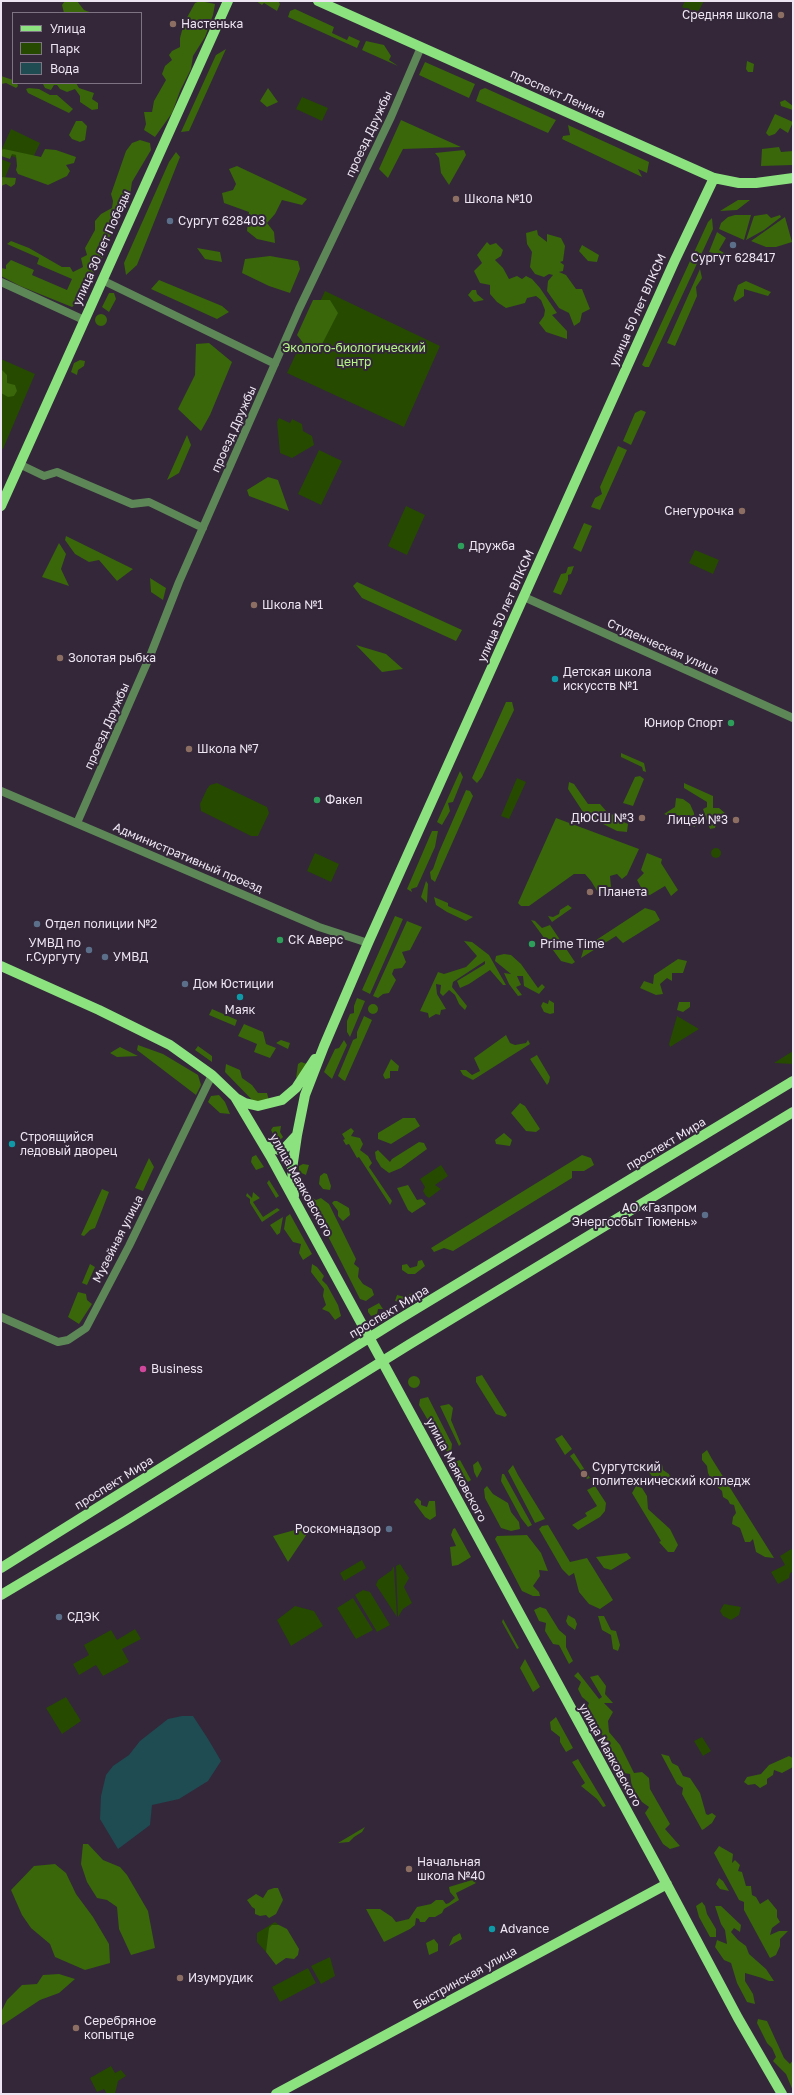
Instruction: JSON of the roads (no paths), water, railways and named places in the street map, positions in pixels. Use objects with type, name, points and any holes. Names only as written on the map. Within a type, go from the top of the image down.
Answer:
[{"type":"main road","name":"улица 30 лет Победы","points":[[1,506],[228,1]]},
{"type":"main road","name":"проспект Ленина","points":[[318,1],[714,178],[756,183],[793,178]]},
{"type":"main road","name":"улица 50 лет ВЛКСМ","points":[[295,1202],[292,1169],[296,1135],[305,1095],[324,1046],[368,943],[675,260],[714,178]]},
{"type":"main road","name":"улица Маяковского","points":[[1,966],[148,1033],[170,1045],[212,1074],[235,1097],[265,1146],[667,1884],[738,2018],[782,2094]]},
{"type":"main road","name":"улица 50 лет ВЛКСМ","points":[[235,1097],[245,1104],[258,1106],[270,1105],[282,1100],[296,1088],[324,1046]]},
{"type":"main road","name":"проспект Мира","points":[[1,1568],[370,1339],[396,1321],[793,1082]]},
{"type":"main road","points":[[1,1595],[125,1521],[793,1112]]},
{"type":"main road","points":[[265,1146],[279,1150],[285,1148],[296,1135]]},
{"type":"main road","name":"Быстринская улица","points":[[276,2094],[667,1884]]},
{"type":"street","name":"проезд Дружбы","points":[[77,823],[275,364],[299,310],[391,117],[421,47]]},
{"type":"street","points":[[102,280],[275,364]]},
{"type":"street","points":[[1,282],[84,320]]},
{"type":"street","points":[[19,464],[44,476],[57,472],[132,504],[149,502],[203,528]]},
{"type":"street","name":"Студенческая улица","points":[[524,597],[793,718]]},
{"type":"street","name":"Административный проезд","points":[[1,791],[319,927],[368,943]]},
{"type":"street","name":"Музейная улица","points":[[1,1317],[58,1342],[68,1340],[86,1328],[129,1246],[212,1074]]},
{"type":"water","points":[[182,1716],[193,1716],[221,1761],[208,1781],[179,1799],[152,1805],[150,1825],[118,1849],[100,1819],[101,1796],[106,1775],[113,1766],[129,1755],[140,1741],[168,1719]]},
{"type":"place","name":"Средняя школа","points":[[781,15]]},
{"type":"place","name":"Настенька","points":[[173,24]]},
{"type":"place","name":"Школа №10","points":[[456,199]]},
{"type":"place","name":"Сургут 628403","points":[[170,221]]},
{"type":"place","name":"Сургут 628417","points":[[733,245]]},
{"type":"place","name":"Снегурочка","points":[[742,511]]},
{"type":"place","name":"Дружба","points":[[461,546]]},
{"type":"place","name":"Школа №1","points":[[254,605]]},
{"type":"place","name":"Золотая рыбка","points":[[60,658]]},
{"type":"place","name":"Детская школа искусств №1","points":[[555,679]]},
{"type":"place","name":"Юниор Спорт","points":[[731,723]]},
{"type":"place","name":"Школа №7","points":[[189,749]]},
{"type":"place","name":"Факел","points":[[317,800]]},
{"type":"place","name":"ДЮСШ №3","points":[[642,818]]},
{"type":"place","name":"Лицей №3","points":[[736,820]]},
{"type":"place","name":"Планета","points":[[590,892]]},
{"type":"place","name":"Отдел полиции №2","points":[[37,924]]},
{"type":"place","name":"СК Аверс","points":[[280,940]]},
{"type":"place","name":"Prime Time","points":[[532,944]]},
{"type":"place","name":"УМВД по г.Сургуту","points":[[89,950]]},
{"type":"place","name":"УМВД","points":[[105,957]]},
{"type":"place","name":"Дом Юстиции","points":[[185,984]]},
{"type":"place","name":"Маяк","points":[[240,997]]},
{"type":"place","name":"Строящийся ледовый дворец","points":[[12,1144]]},
{"type":"place","name":"АО «Газпром Энергосбыт Тюмень»","points":[[705,1215]]},
{"type":"place","name":"Business","points":[[143,1369]]},
{"type":"place","name":"Сургутский политехнический колледж","points":[[584,1474]]},
{"type":"place","name":"Роскомнадзор","points":[[389,1529]]},
{"type":"place","name":"СДЭК","points":[[59,1617]]},
{"type":"place","name":"Начальная школа №40","points":[[409,1869]]},
{"type":"place","name":"Advance","points":[[492,1929]]},
{"type":"place","name":"Изумрудик","points":[[180,1978]]},
{"type":"place","name":"Серебряное копытце","points":[[76,2028]]},
{"type":"park label","name":"Эколого-биологический центр","points":[[354,355]]}]
